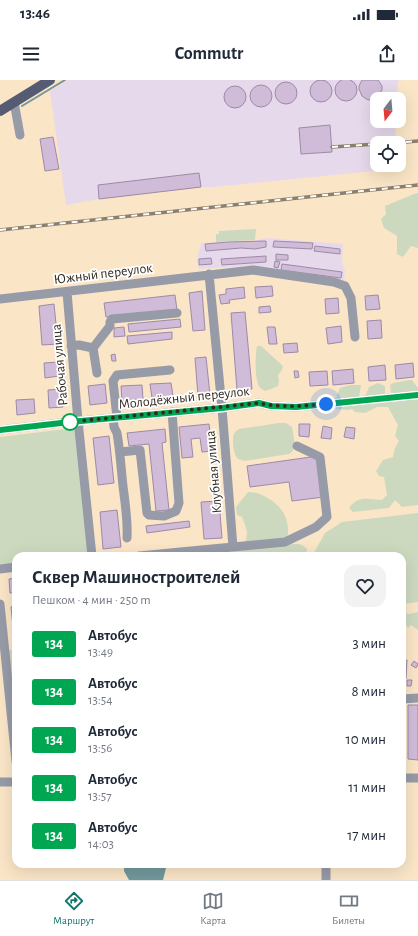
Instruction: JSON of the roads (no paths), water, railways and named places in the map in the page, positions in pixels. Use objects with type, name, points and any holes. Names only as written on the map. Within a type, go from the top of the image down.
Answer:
[{"type":"main road","points":[[0,111],[50,80]]},
{"type":"street","points":[[14,102],[20,135]]},
{"type":"street","name":"Южный переулок","points":[[0,299],[253,270],[334,282],[345,286],[351,298],[355,337]]},
{"type":"street","name":"Клубная улица","points":[[209,274],[234,547]]},
{"type":"street","name":"Рабочая улица","points":[[67,292],[92,552]]},
{"type":"street","points":[[97,373],[93,348],[110,326],[112,319],[177,313]]},
{"type":"street","points":[[71,346],[79,345],[93,348]]},
{"type":"street","points":[[127,538],[126,503],[117,433],[114,427],[113,381],[116,375],[170,370]]},
{"type":"street","name":"Молодёжный переулок","points":[[0,430],[259,403],[271,406],[296,407],[418,395]]},
{"type":"street","points":[[120,452],[140,450],[147,513],[149,515],[164,516],[176,511],[179,503],[172,412]]},
{"type":"street","points":[[200,552],[285,542],[316,527],[327,516],[320,457],[297,446]]},
{"type":"street","points":[[0,569],[12,568]]},
{"type":"street","points":[[0,604],[12,722]]},
{"type":"street","points":[[406,698],[418,698]]},
{"type":"street","points":[[406,778],[418,778]]},
{"type":"street","points":[[0,782],[12,782]]},
{"type":"street","points":[[326,868],[326,880]]},
{"type":"water","points":[[124,868],[166,868],[163,880],[129,880]]},
{"type":"waterway","points":[[22,106],[65,80]]},
{"type":"railway","points":[[406,142],[418,141]]},
{"type":"railway","points":[[332,147],[370,144]]},
{"type":"railway","points":[[0,230],[418,185]]}]
